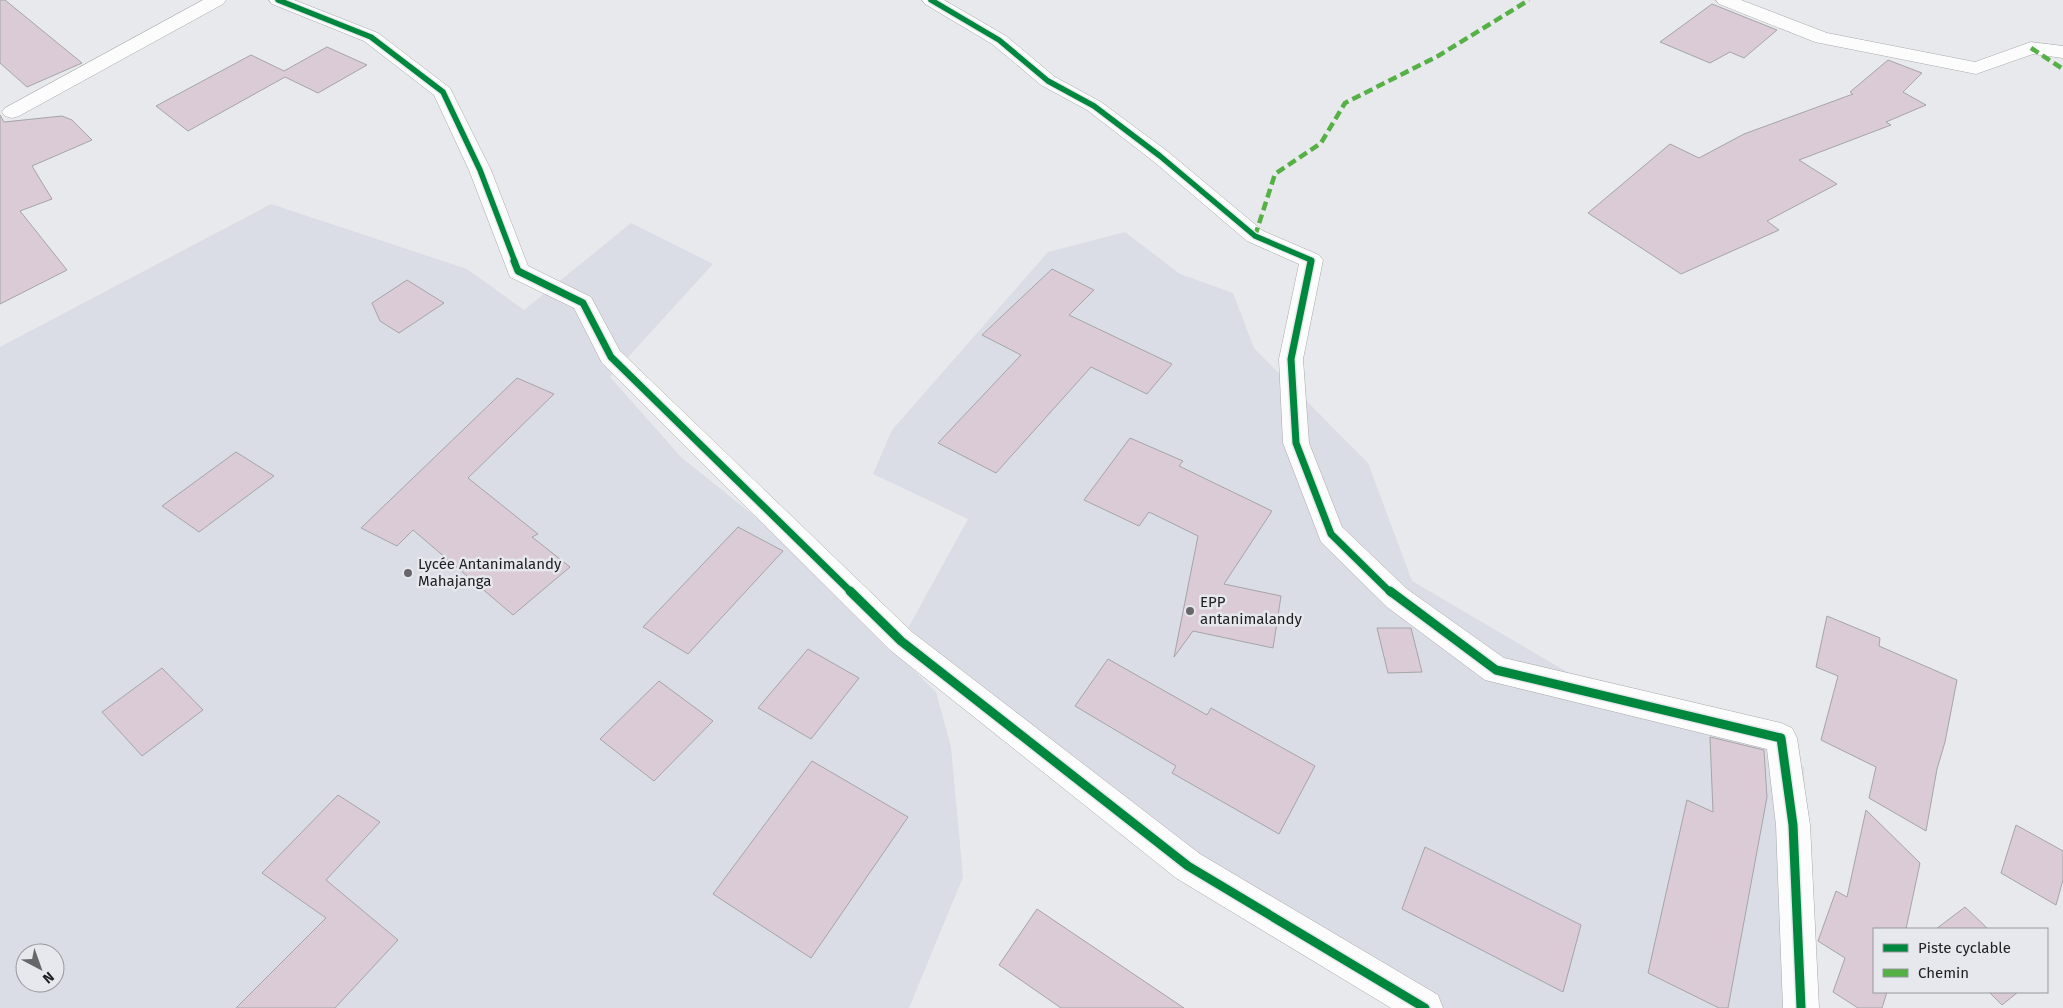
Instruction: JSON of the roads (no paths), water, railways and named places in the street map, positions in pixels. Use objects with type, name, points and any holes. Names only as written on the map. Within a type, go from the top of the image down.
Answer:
[{"type":"street","points":[[12,112],[217,0]]},
{"type":"street","points":[[278,0],[371,37],[443,92],[480,170],[518,271],[583,303],[611,357],[901,641],[1188,866],[1426,1008]]},
{"type":"street","points":[[931,0],[999,40],[1048,81],[1094,106],[1160,156],[1255,236],[1311,260],[1291,359],[1296,443],[1331,534],[1397,598],[1496,670],[1781,738],[1793,825],[1801,1008]]},
{"type":"street","points":[[1725,0],[1822,38],[1976,68],[2031,48],[2063,52]]},
{"type":"place","name":"Lycée Antanimalandy Mahajanga","points":[[408,573]]},
{"type":"place","name":"EPP antanimalandy","points":[[1190,611]]}]
